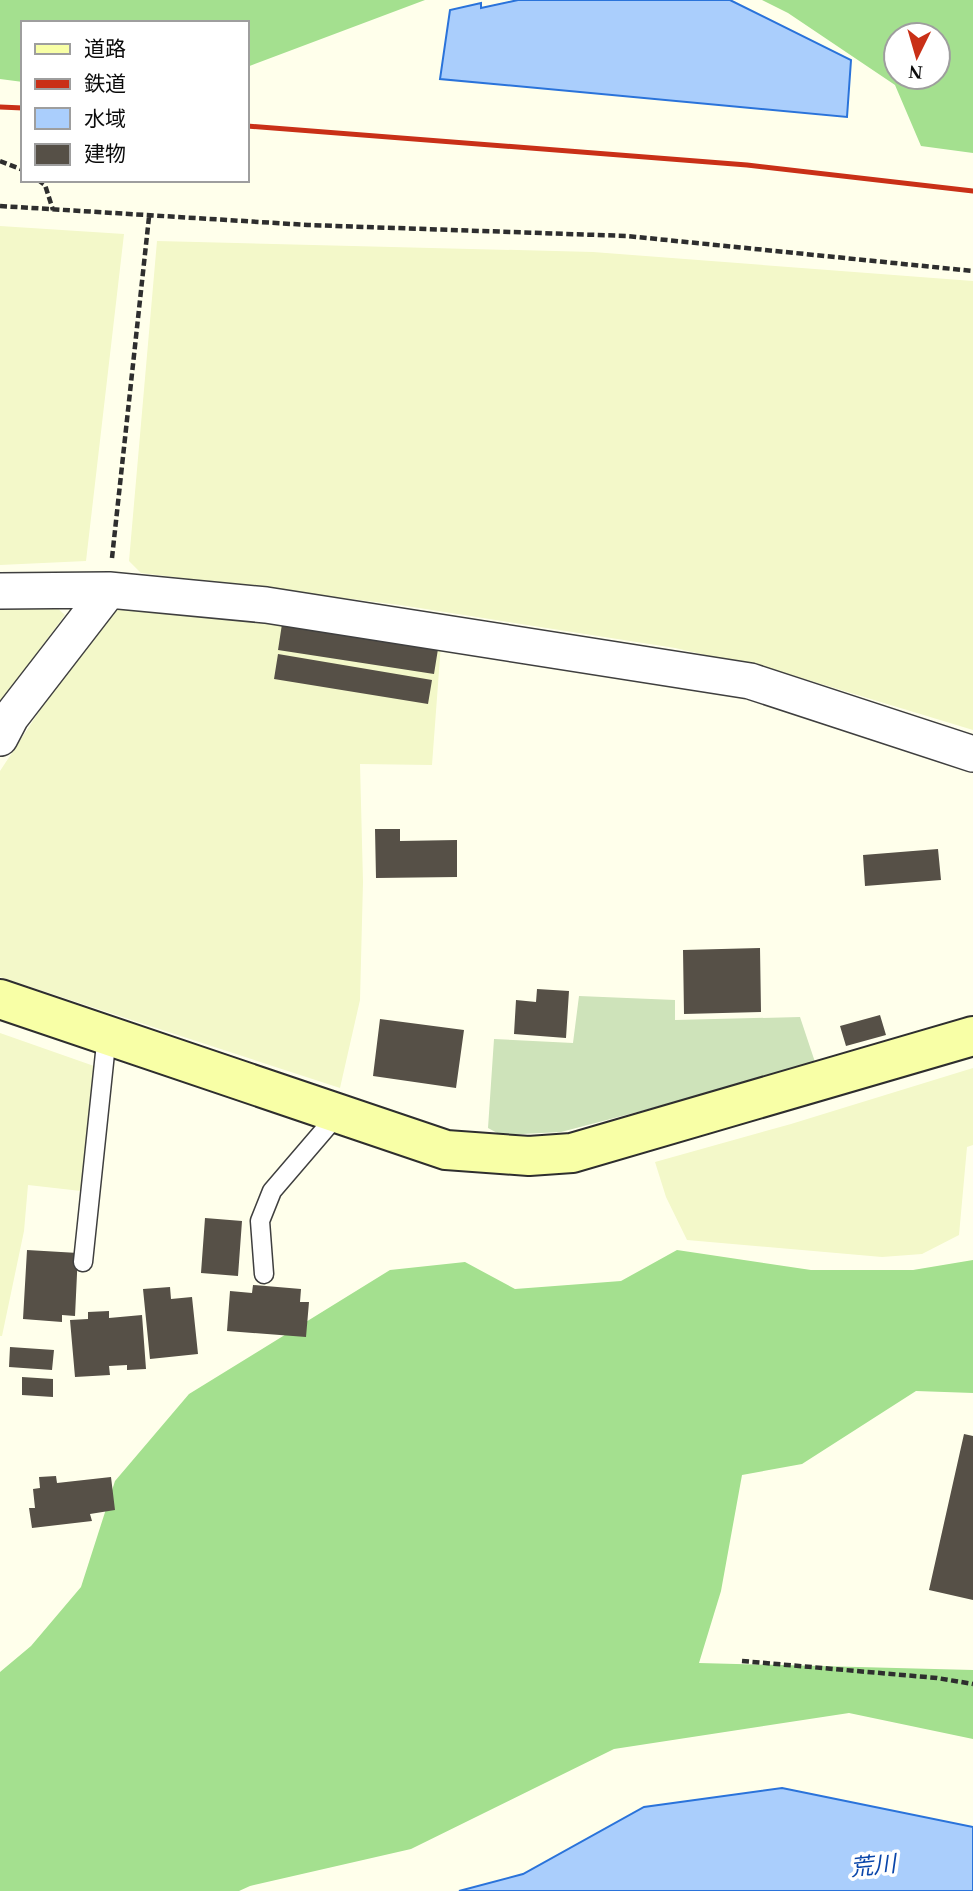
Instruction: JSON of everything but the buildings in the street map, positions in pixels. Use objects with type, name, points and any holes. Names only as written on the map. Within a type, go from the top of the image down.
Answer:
[{"type":"street","points":[[0,738],[11,717],[109,590]]},
{"type":"street","points":[[0,591],[109,590],[266,605],[750,681],[973,754]]},
{"type":"street","points":[[0,999],[446,1150],[529,1156],[572,1153],[973,1036]]},
{"type":"lane","points":[[83,1262],[107,1034]]},
{"type":"lane","points":[[264,1274],[260,1221],[272,1191],[338,1114]]},
{"type":"path","points":[[0,161],[21,169]]},
{"type":"path","points":[[41,182],[45,185],[53,210]]},
{"type":"path","points":[[0,206],[308,225],[627,236],[973,271]]},
{"type":"path","points":[[109,590],[149,217]]},
{"type":"path","points":[[742,1661],[937,1678],[973,1684]]},
{"type":"green space","points":[[0,0],[425,0],[248,67],[248,21],[21,21],[21,82],[0,79]]},
{"type":"green space","points":[[762,0],[973,0],[973,153],[921,146],[898,91],[952,91],[952,21],[882,21],[882,76],[788,13]]},
{"type":"green space","points":[[0,226],[124,234],[86,561],[0,565]]},
{"type":"green space","points":[[157,241],[593,252],[973,281],[973,730],[785,673],[675,648],[400,605],[141,573],[129,561]]},
{"type":"green space","points":[[116,604],[269,620],[441,644],[432,765],[360,764],[363,882],[360,1000],[340,1088],[0,977],[0,771],[65,672]]},
{"type":"green space","points":[[0,605],[55,606],[65,615],[0,703]]},
{"type":"green space","points":[[579,996],[675,1000],[675,1020],[800,1017],[816,1065],[561,1132],[501,1135],[488,1128],[494,1039],[573,1043]]},
{"type":"green space","points":[[0,1033],[94,1066],[81,1191],[28,1185],[24,1231],[2,1336],[0,1336]]},
{"type":"green space","points":[[973,1068],[973,1145],[967,1147],[959,1235],[922,1254],[882,1257],[687,1240],[666,1197],[655,1162],[791,1124]]},
{"type":"green space","points":[[677,1250],[811,1270],[913,1270],[973,1260],[973,1393],[916,1391],[802,1464],[742,1475],[721,1591],[699,1663],[973,1670],[973,1739],[849,1713],[614,1749],[411,1849],[250,1886],[239,1891],[0,1891],[0,1672],[31,1646],[81,1587],[115,1481],[189,1394],[390,1270],[465,1262],[515,1289],[621,1281]]},
{"type":"water","points":[[518,0],[730,0],[851,60],[847,117],[440,79],[450,10],[481,3],[481,8]]},
{"type":"water","name":"荒川","points":[[782,1788],[973,1827],[973,1891],[459,1891],[523,1874],[644,1807]]},
{"type":"railway","points":[[0,107],[21,108]]},
{"type":"railway","points":[[248,126],[747,165],[973,191]]}]
